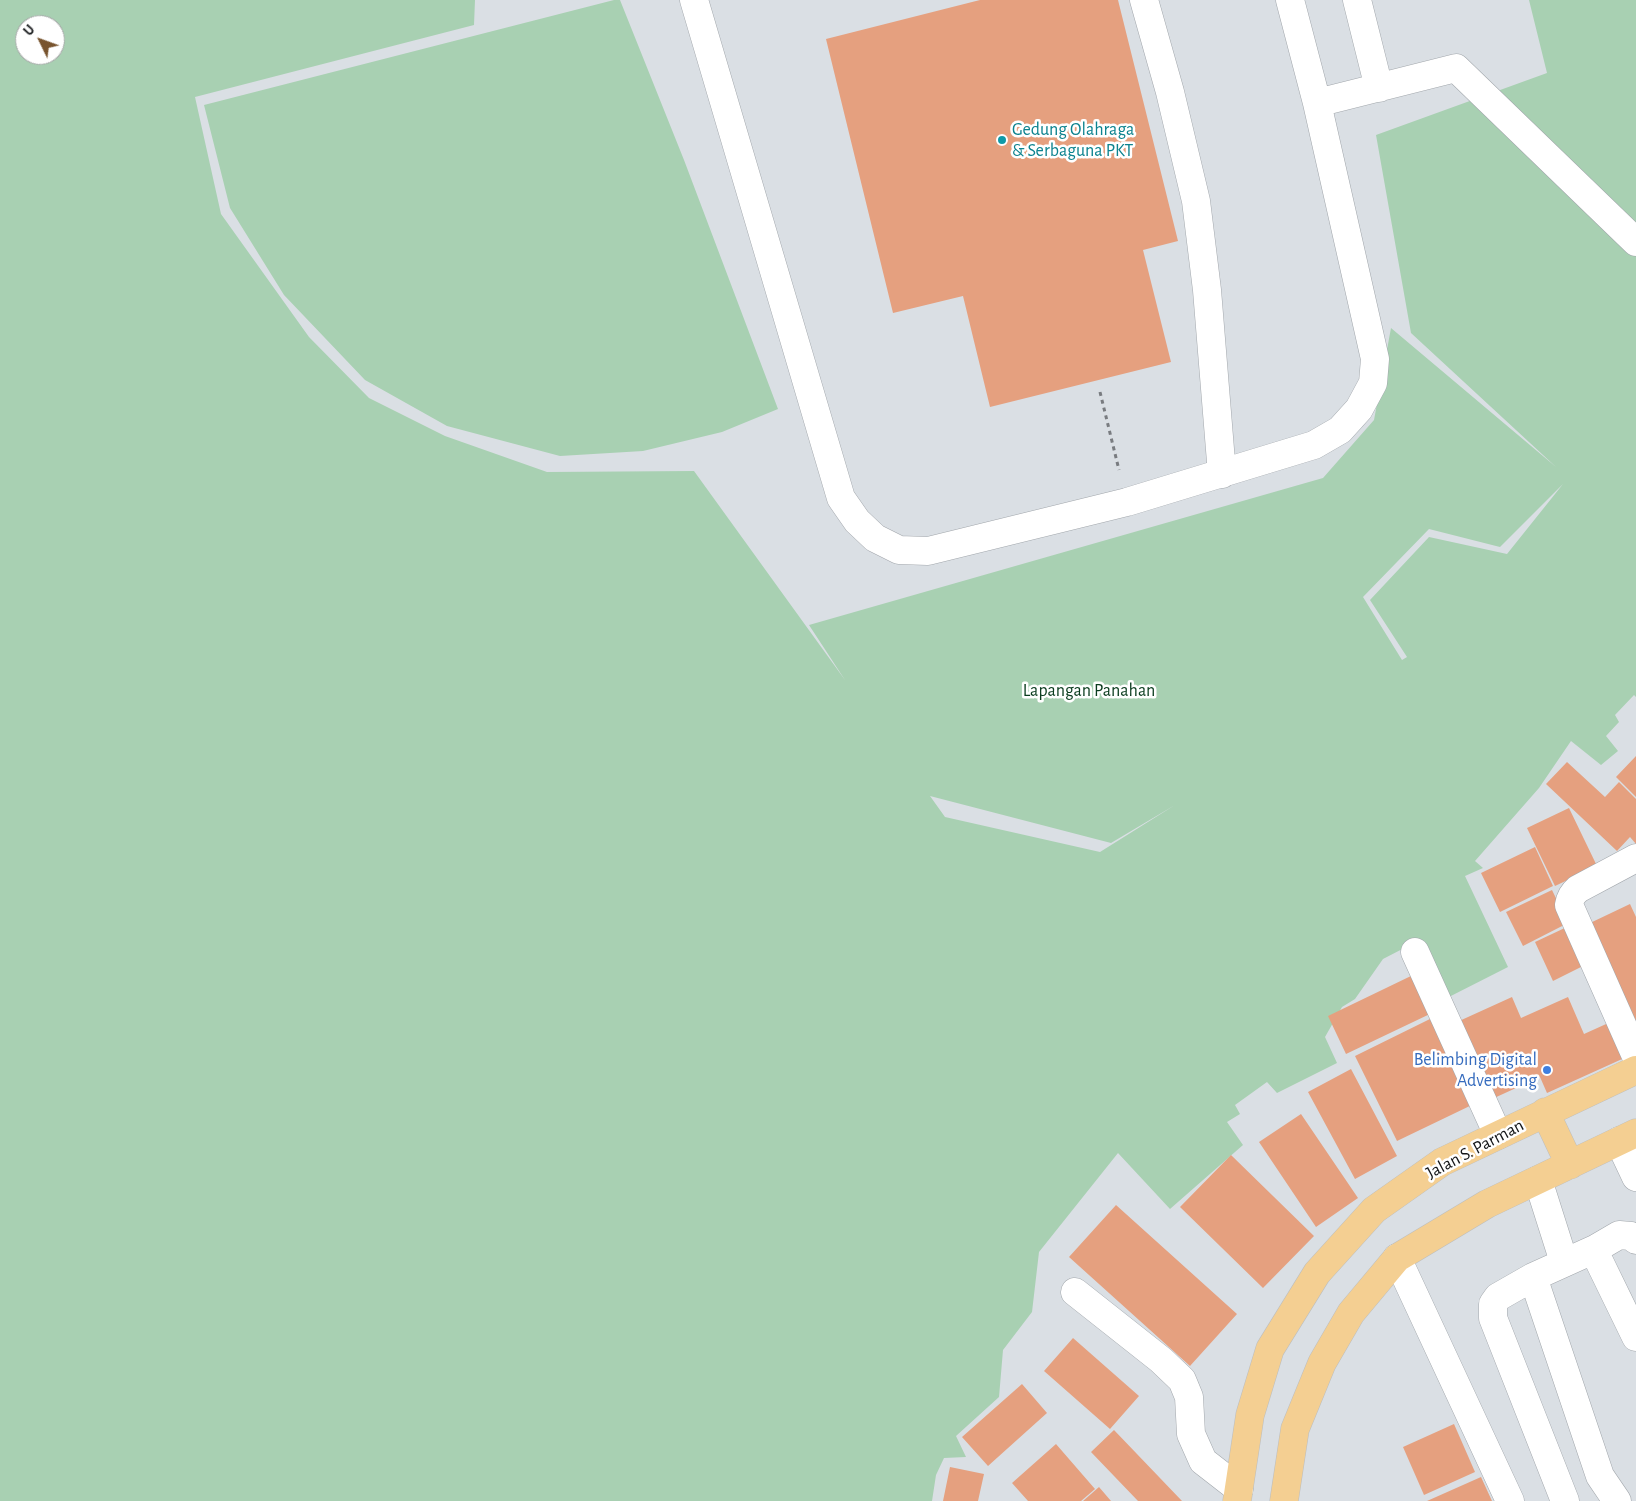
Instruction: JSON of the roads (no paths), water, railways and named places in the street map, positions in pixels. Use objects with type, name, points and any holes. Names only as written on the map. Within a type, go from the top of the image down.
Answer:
[{"type":"main road","name":"Jalan S. Parman","points":[[1238,1495],[1250,1415],[1270,1349],[1317,1273],[1374,1210],[1442,1162],[1636,1070]]},
{"type":"main road","points":[[1545,1112],[1570,1165]]},
{"type":"main road","points":[[1284,1501],[1295,1428],[1322,1363],[1351,1313],[1397,1258],[1487,1204],[1627,1137]]},
{"type":"street","points":[[1144,0],[1170,92],[1196,201],[1207,290],[1222,474]]},
{"type":"street","points":[[700,1],[841,498],[857,521],[875,538],[899,550],[928,551],[1127,502],[1314,446],[1340,430],[1359,409],[1373,383],[1375,359],[1317,103],[1290,0]]},
{"type":"street","points":[[1357,0],[1379,88]]},
{"type":"street","points":[[1317,103],[1456,68],[1636,242]]},
{"type":"street","points":[[1636,858],[1578,890],[1570,899],[1569,905],[1636,1056]]},
{"type":"street","points":[[1415,952],[1498,1135]]},
{"type":"street","points":[[1627,1137],[1636,1177]]},
{"type":"street","points":[[1538,1180],[1564,1262]]},
{"type":"street","points":[[1565,1501],[1493,1318],[1493,1304],[1498,1297],[1533,1277],[1595,1249],[1619,1235],[1631,1236],[1636,1240]]},
{"type":"street","points":[[1595,1249],[1636,1337]]},
{"type":"street","points":[[1397,1258],[1510,1501]]},
{"type":"street","points":[[1533,1277],[1600,1476],[1617,1501]]},
{"type":"street","points":[[1075,1292],[1161,1360],[1182,1380],[1189,1397],[1191,1434],[1203,1460],[1238,1495]]},
{"type":"place","name":"Gedung Olahraga & Serbaguna PKT","points":[[1002,140]]},
{"type":"place","name":"Belimbing Digital Advertising","points":[[1547,1070]]},
{"type":"park label","name":"Lapangan Panahan","points":[[1089,691]]}]
